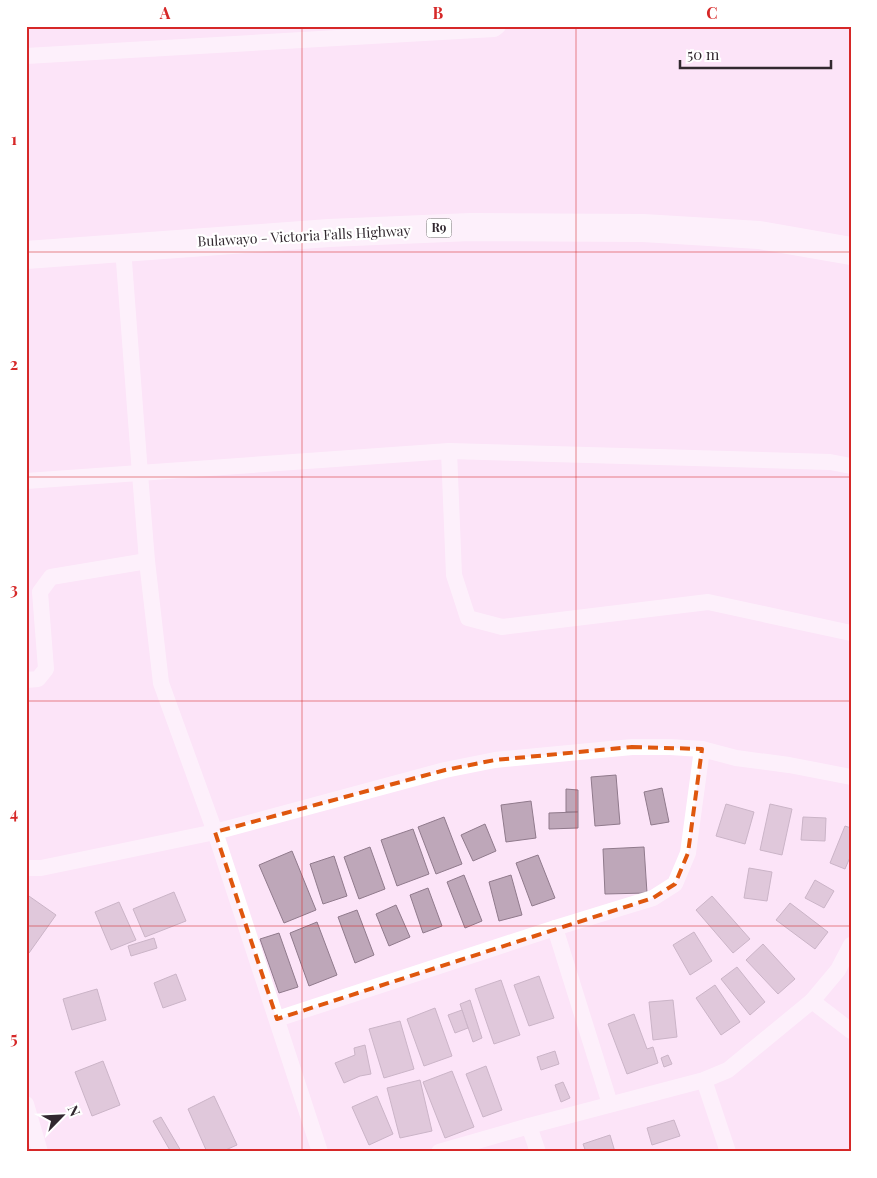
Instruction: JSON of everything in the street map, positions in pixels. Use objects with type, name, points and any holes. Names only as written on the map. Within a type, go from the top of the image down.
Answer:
[{"type":"highway","name":"Bulawayo - Victoria Falls Highway","points":[[26,254],[329,233],[472,227],[643,228],[759,235],[851,251]]},
{"type":"street","points":[[26,56],[494,29],[498,26]]},
{"type":"street","points":[[123,248],[147,561],[161,683],[215,832],[320,1152]]},
{"type":"street","points":[[448,451],[454,575],[468,618],[502,627],[708,602],[851,634]]},
{"type":"street","points":[[26,481],[448,451],[830,462],[851,466]]},
{"type":"street","points":[[26,680],[38,679],[46,669],[40,592],[51,577],[147,561]]},
{"type":"street","points":[[26,868],[41,868],[215,832],[445,770],[495,760],[632,747],[670,747],[702,749],[736,758],[789,764],[851,777]]},
{"type":"street","points":[[277,1019],[653,898],[675,884],[688,853],[702,749]]},
{"type":"street","points":[[555,928],[610,1104]]},
{"type":"street","points":[[439,1152],[704,1080],[728,1070],[812,1000],[838,970],[851,944]]},
{"type":"street","points":[[812,1000],[851,1031]]},
{"type":"street","points":[[704,1080],[728,1152]]},
{"type":"street","points":[[26,1104],[40,1152]]},
{"type":"street","points":[[530,1126],[538,1152]]},
{"type":"highlighted area","points":[[632,747],[702,749],[688,853],[675,884],[653,898],[277,1019],[215,832],[445,770],[495,760]]},
{"type":"building","points":[[616,775],[620,824],[595,826],[591,777]]},
{"type":"building","points":[[662,788],[669,822],[651,825],[644,792]]},
{"type":"building","points":[[566,789],[578,790],[578,812],[566,812]]},
{"type":"building","points":[[531,801],[536,838],[506,842],[501,805]]},
{"type":"building","points":[[726,804],[754,812],[745,844],[716,836]]},
{"type":"building","points":[[770,804],[792,809],[782,855],[760,850]]},
{"type":"building","points":[[578,812],[578,828],[549,829],[549,813]]},
{"type":"building","points":[[444,817],[462,864],[436,874],[418,827]]},
{"type":"building","points":[[803,817],[826,818],[825,841],[801,840]]},
{"type":"building","points":[[485,824],[496,851],[473,861],[461,835]]},
{"type":"building","points":[[845,826],[851,828],[851,855],[845,869],[830,863]]},
{"type":"building","points":[[413,829],[429,874],[397,886],[381,840]]},
{"type":"building","points":[[370,847],[385,889],[359,899],[344,857]]},
{"type":"building","points":[[644,847],[647,893],[605,894],[603,849]]},
{"type":"building","points":[[292,851],[316,910],[284,923],[259,865]]},
{"type":"building","points":[[538,855],[555,898],[532,906],[516,863]]},
{"type":"building","points":[[334,856],[347,896],[323,904],[310,864]]},
{"type":"building","points":[[749,868],[772,872],[767,901],[744,898]]},
{"type":"building","points":[[464,875],[482,921],[465,928],[447,882]]},
{"type":"building","points":[[511,875],[522,915],[499,921],[489,882]]},
{"type":"building","points":[[815,880],[834,891],[824,908],[805,898]]},
{"type":"building","points":[[428,888],[442,926],[423,933],[410,895]]},
{"type":"building","points":[[174,892],[186,921],[145,937],[133,909]]},
{"type":"building","points":[[26,894],[56,915],[29,953],[26,951]]},
{"type":"building","points":[[712,896],[750,939],[733,953],[696,910]]},
{"type":"building","points":[[119,902],[136,940],[111,950],[95,912]]},
{"type":"building","points":[[790,903],[828,932],[815,949],[776,920]]},
{"type":"building","points":[[396,905],[410,937],[389,946],[376,914]]},
{"type":"building","points":[[357,910],[374,955],[355,963],[338,917]]},
{"type":"building","points":[[317,922],[337,975],[309,986],[290,933]]},
{"type":"building","points":[[694,932],[712,961],[690,975],[673,945]]},
{"type":"building","points":[[279,933],[298,987],[279,993],[260,939]]},
{"type":"building","points":[[154,938],[157,948],[131,956],[128,946]]},
{"type":"building","points":[[763,944],[795,979],[778,994],[746,960]]},
{"type":"building","points":[[737,967],[765,1002],[750,1015],[721,979]]},
{"type":"building","points":[[176,974],[186,1000],[163,1008],[154,983]]},
{"type":"building","points":[[539,976],[554,1018],[529,1026],[514,985]]},
{"type":"building","points":[[501,980],[520,1035],[494,1044],[475,989]]},
{"type":"building","points":[[715,985],[740,1022],[721,1035],[696,998]]},
{"type":"building","points":[[97,989],[106,1020],[72,1030],[63,999]]},
{"type":"building","points":[[470,1000],[482,1038],[473,1042],[460,1004]]},
{"type":"building","points":[[673,1000],[677,1037],[653,1040],[649,1002]]},
{"type":"building","points":[[435,1008],[452,1056],[424,1066],[407,1019]]},
{"type":"building","points":[[462,1010],[468,1028],[455,1033],[448,1015]]},
{"type":"building","points":[[634,1014],[647,1049],[653,1047],[658,1063],[627,1074],[608,1024]]},
{"type":"building","points":[[400,1021],[414,1069],[384,1078],[369,1029]]},
{"type":"building","points":[[365,1045],[371,1074],[360,1076],[344,1083],[335,1063],[355,1055],[354,1048]]},
{"type":"building","points":[[555,1051],[559,1064],[541,1070],[537,1057]]},
{"type":"building","points":[[668,1055],[672,1064],[664,1067],[661,1058]]},
{"type":"building","points":[[103,1061],[120,1105],[92,1116],[75,1072]]},
{"type":"building","points":[[486,1066],[502,1110],[483,1117],[466,1074]]},
{"type":"building","points":[[452,1071],[474,1127],[445,1138],[423,1082]]},
{"type":"building","points":[[420,1080],[432,1131],[400,1138],[387,1088]]},
{"type":"building","points":[[563,1082],[570,1098],[561,1102],[555,1085]]},
{"type":"building","points":[[214,1096],[237,1145],[221,1152],[207,1152],[188,1109]]},
{"type":"building","points":[[377,1096],[393,1134],[369,1145],[352,1107]]},
{"type":"building","points":[[161,1117],[180,1152],[171,1152],[153,1121]]},
{"type":"building","points":[[674,1120],[680,1136],[652,1145],[647,1128]]},
{"type":"building","points":[[610,1135],[615,1152],[586,1152],[583,1144]]}]
